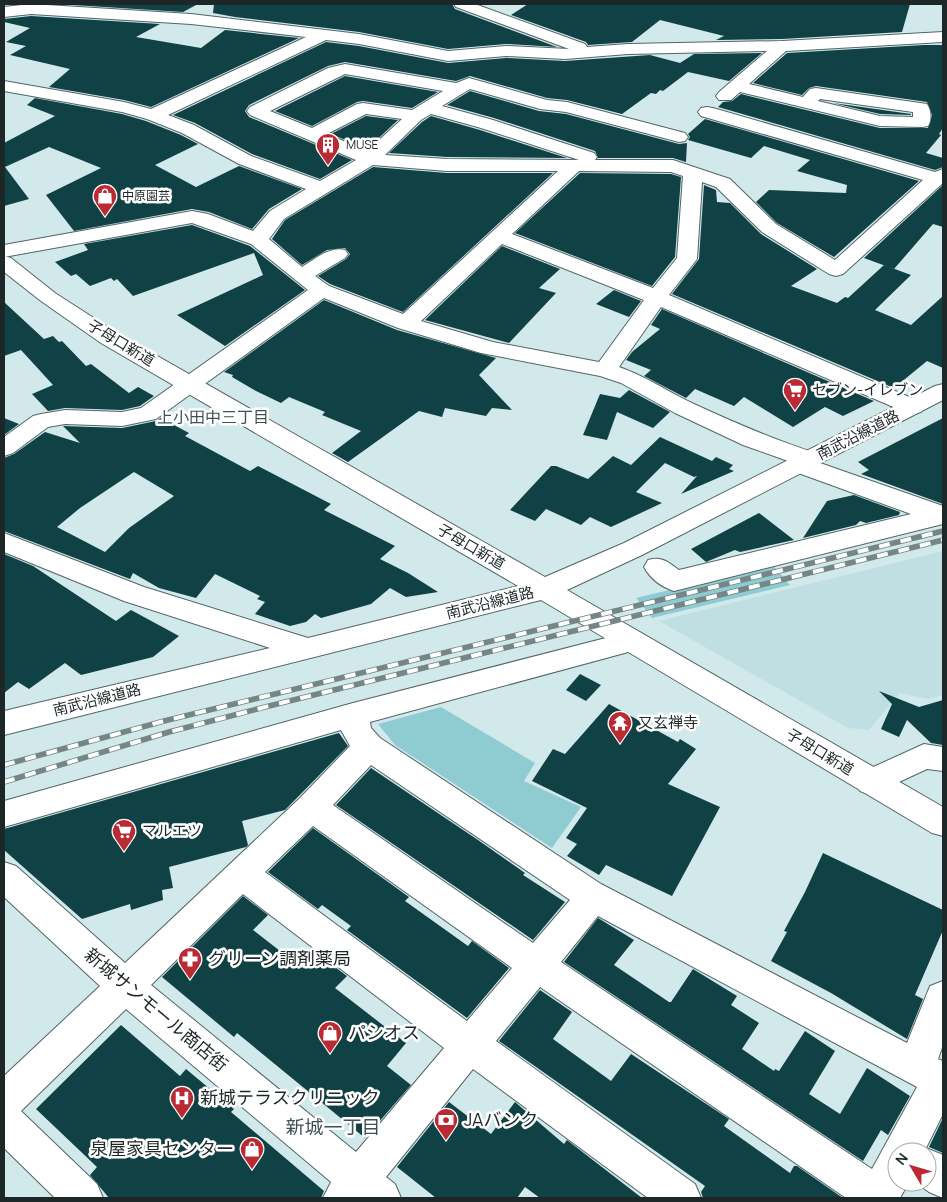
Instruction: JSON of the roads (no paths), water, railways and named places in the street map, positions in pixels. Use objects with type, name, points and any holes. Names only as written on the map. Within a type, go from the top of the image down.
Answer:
[{"type":"street","points":[[461,4],[593,52],[639,63]]},
{"type":"street","points":[[4,12],[31,9],[183,19],[326,35],[448,56],[506,51],[565,54],[628,49],[782,46],[943,37]]},
{"type":"street","points":[[153,115],[326,35]]},
{"type":"street","points":[[667,165],[670,146],[782,46]]},
{"type":"street","points":[[463,86],[464,56]]},
{"type":"street","points":[[252,69],[303,87]]},
{"type":"street","points":[[679,137],[567,107],[546,105],[463,86],[345,69],[334,72],[256,111],[370,159],[448,165],[667,165],[722,183],[769,228],[836,270],[940,176]]},
{"type":"street","points":[[4,86],[116,106],[153,115],[188,129],[245,160],[320,188]]},
{"type":"street","points":[[258,240],[277,215],[370,159],[422,112],[463,86]]},
{"type":"street","points":[[736,86],[880,121],[922,122],[921,108],[816,93],[807,103]]},
{"type":"street","points":[[518,134],[557,106]]},
{"type":"street","points":[[314,134],[363,108],[422,112],[518,134],[610,165]]},
{"type":"street","points":[[707,112],[940,176]]},
{"type":"street","points":[[406,323],[575,165]]},
{"type":"street","points":[[606,370],[657,297],[687,259],[693,173]]},
{"type":"street","points":[[4,250],[192,217],[201,218],[258,240],[301,276],[322,290],[406,323],[489,348],[606,370],[629,378],[683,408],[752,440],[942,515]]},
{"type":"street","points":[[499,236],[758,338],[913,407]]},
{"type":"street","points":[[301,276],[338,254]]},
{"type":"street","name":"子母口新道","points":[[4,262],[48,296],[109,338],[544,589],[943,823]]},
{"type":"street","points":[[4,448],[41,421],[65,417],[122,419],[148,414],[322,290]]},
{"type":"street","name":"南武沿線道路","points":[[4,723],[544,589],[633,549],[943,391]]},
{"type":"street","points":[[657,566],[674,581],[942,515]]},
{"type":"street","points":[[4,542],[134,594],[308,649]]},
{"type":"street","points":[[4,814],[353,715],[633,641]]},
{"type":"street","points":[[353,715],[358,733],[369,747],[593,897],[933,1077]]},
{"type":"street","points":[[4,1102],[311,807],[369,747]]},
{"type":"street","points":[[871,782],[924,756],[943,759]]},
{"type":"street","points":[[311,807],[536,965],[879,1198],[887,1186]]},
{"type":"street","points":[[241,873],[469,1044],[681,1198]]},
{"type":"street","name":"新城サンモール商店街","points":[[4,876],[124,985],[361,1192]]},
{"type":"street","points":[[361,1192],[469,1044],[593,897]]},
{"type":"street","points":[[912,1142],[933,1077],[943,998]]},
{"type":"street","points":[[4,1122],[83,1198]]},
{"type":"railway","points":[[4,765],[164,721],[943,531]]},
{"type":"railway","points":[[4,782],[169,732],[269,706],[943,540]]},
{"type":"place","name":"MUSE","points":[[328,166]]},
{"type":"place","name":"中原園芸","points":[[105,217]]},
{"type":"place","name":"セブン-イレブン","points":[[795,411]]},
{"type":"place","name":"又玄禅寺","points":[[620,744]]},
{"type":"place","name":"マルエツ","points":[[124,852]]},
{"type":"place","name":"グリーン調剤薬局","points":[[190,980]]},
{"type":"place","name":"パシオス","points":[[330,1054]]},
{"type":"place","name":"新城テラスクリニック","points":[[182,1119]]},
{"type":"place","name":"JAバンク","points":[[446,1141]]},
{"type":"place","name":"泉屋家具センター","points":[[252,1170]]},
{"type":"district","name":"上小田中三丁目","points":[[213,417]]},
{"type":"district","name":"新城一丁目","points":[[333,1127]]}]
